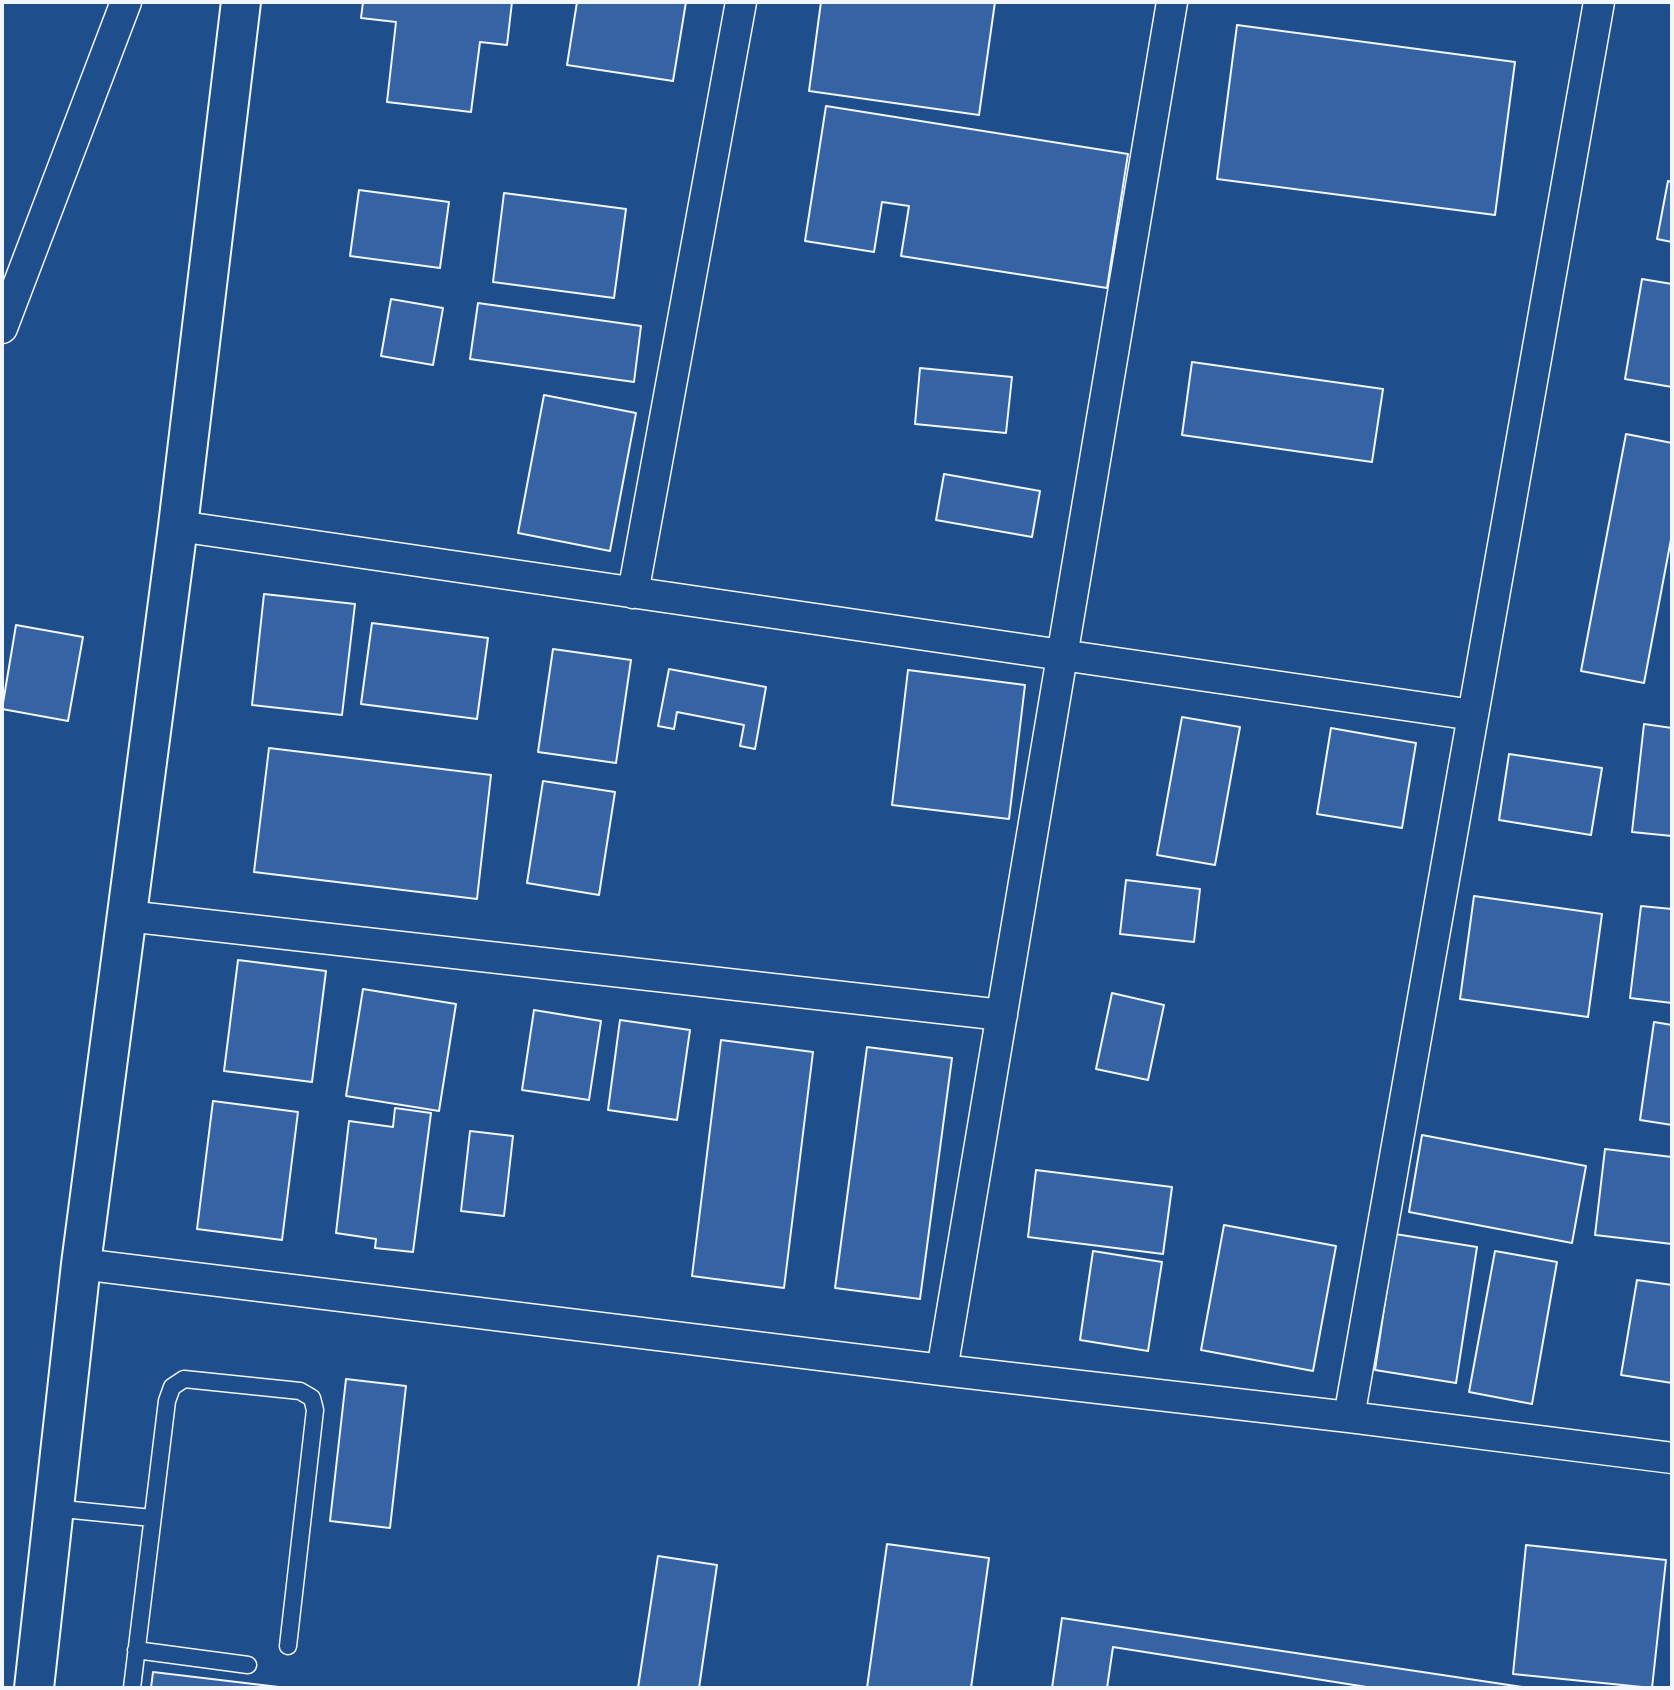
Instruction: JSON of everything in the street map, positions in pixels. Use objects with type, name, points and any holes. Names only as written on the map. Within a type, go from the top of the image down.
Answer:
[{"type":"street","points":[[2,328],[126,2]]},
{"type":"street","points":[[34,1688],[81,1264],[178,526],[241,2]]},
{"type":"street","points":[[633,593],[741,2]]},
{"type":"street","points":[[942,1370],[1172,2]]},
{"type":"street","points":[[1349,1416],[1599,2]]},
{"type":"street","points":[[178,526],[1473,715]]},
{"type":"street","points":[[127,916],[1002,1015]]},
{"type":"street","points":[[81,1264],[942,1370],[1349,1416],[1672,1458]]},
{"type":"lane","points":[[132,1688],[167,1401],[173,1387],[184,1379],[300,1391],[312,1398],[315,1410],[288,1646]]},
{"type":"lane","points":[[53,1508],[152,1518]]},
{"type":"lane","points":[[136,1650],[248,1665]]},
{"type":"building","points":[[363,2],[512,2],[507,45],[480,42],[471,112],[387,102],[396,22],[361,18]]},
{"type":"building","points":[[577,2],[686,2],[673,81],[567,65]]},
{"type":"building","points":[[821,2],[995,2],[979,115],[809,91]]},
{"type":"building","points":[[1237,25],[1515,62],[1495,215],[1217,179]]},
{"type":"building","points":[[826,106],[1128,154],[1107,288],[901,256],[909,206],[882,202],[874,252],[805,241]]},
{"type":"building","points":[[1668,181],[1672,182],[1672,242],[1657,239]]},
{"type":"building","points":[[359,190],[449,202],[440,268],[350,256]]},
{"type":"building","points":[[504,193],[626,209],[614,298],[493,282]]},
{"type":"building","points":[[1642,279],[1672,284],[1672,387],[1625,379]]},
{"type":"building","points":[[391,299],[443,308],[433,365],[381,356]]},
{"type":"building","points":[[478,303],[641,326],[634,382],[470,359]]},
{"type":"building","points":[[1192,362],[1383,389],[1372,462],[1182,435]]},
{"type":"building","points":[[920,368],[1012,377],[1006,433],[915,424]]},
{"type":"building","points":[[544,395],[636,413],[610,551],[518,533]]},
{"type":"building","points":[[1626,434],[1672,443],[1672,534],[1644,683],[1581,671]]},
{"type":"building","points":[[944,474],[1040,491],[1032,537],[936,520]]},
{"type":"building","points":[[264,594],[355,604],[342,715],[252,705]]},
{"type":"building","points":[[372,623],[488,638],[477,719],[361,704]]},
{"type":"building","points":[[16,625],[83,637],[68,721],[2,709]]},
{"type":"building","points":[[553,649],[631,660],[616,763],[538,752]]},
{"type":"building","points":[[669,669],[766,687],[755,749],[740,746],[744,725],[677,712],[674,729],[658,726]]},
{"type":"building","points":[[908,670],[1025,685],[1009,819],[892,805]]},
{"type":"building","points":[[1182,717],[1240,727],[1215,865],[1157,855]]},
{"type":"building","points":[[1644,724],[1672,728],[1672,836],[1632,832]]},
{"type":"building","points":[[1331,728],[1416,743],[1402,828],[1317,814]]},
{"type":"building","points":[[269,748],[491,775],[477,899],[254,872]]},
{"type":"building","points":[[1509,754],[1602,768],[1591,835],[1499,820]]},
{"type":"building","points":[[543,781],[615,792],[599,895],[527,883]]},
{"type":"building","points":[[1126,880],[1200,889],[1194,942],[1120,934]]},
{"type":"building","points":[[1474,896],[1602,914],[1588,1017],[1460,999]]},
{"type":"building","points":[[1641,906],[1672,909],[1672,1003],[1630,998]]},
{"type":"building","points":[[238,960],[326,971],[312,1082],[224,1071]]},
{"type":"building","points":[[363,989],[456,1004],[439,1111],[346,1096]]},
{"type":"building","points":[[1112,993],[1164,1005],[1148,1080],[1096,1069]]},
{"type":"building","points":[[534,1010],[601,1021],[589,1100],[522,1090]]},
{"type":"building","points":[[620,1020],[690,1030],[677,1120],[608,1110]]},
{"type":"building","points":[[1654,1022],[1672,1025],[1672,1125],[1640,1120]]},
{"type":"building","points":[[721,1040],[813,1052],[784,1288],[692,1276]]},
{"type":"building","points":[[867,1047],[952,1058],[920,1299],[835,1288]]},
{"type":"building","points":[[213,1101],[298,1112],[282,1240],[197,1229]]},
{"type":"building","points":[[395,1108],[431,1113],[413,1252],[375,1248],[376,1239],[336,1233],[349,1121],[393,1127]]},
{"type":"building","points":[[470,1131],[513,1136],[504,1216],[461,1211]]},
{"type":"building","points":[[1422,1135],[1586,1166],[1572,1243],[1409,1212]]},
{"type":"building","points":[[1605,1149],[1672,1157],[1672,1244],[1595,1235]]},
{"type":"building","points":[[1036,1170],[1172,1187],[1163,1254],[1028,1237]]},
{"type":"building","points":[[1224,1225],[1336,1246],[1313,1371],[1201,1350]]},
{"type":"building","points":[[1395,1234],[1477,1247],[1456,1383],[1375,1370]]},
{"type":"building","points":[[1093,1251],[1162,1262],[1148,1351],[1080,1340]]},
{"type":"building","points":[[1495,1251],[1557,1262],[1532,1404],[1469,1392]]},
{"type":"building","points":[[1637,1280],[1672,1285],[1672,1383],[1621,1375]]},
{"type":"building","points":[[346,1379],[406,1386],[390,1528],[330,1521]]},
{"type":"building","points":[[887,1544],[989,1558],[971,1688],[867,1688]]},
{"type":"building","points":[[1526,1545],[1666,1560],[1652,1688],[1513,1674]]},
{"type":"building","points":[[658,1556],[717,1565],[699,1688],[638,1688]]},
{"type":"building","points":[[1062,1618],[1529,1688],[1052,1688]]},
{"type":"building","points":[[1113,1647],[1373,1688],[1107,1688]]},
{"type":"building","points":[[153,1672],[287,1688],[151,1688]]}]
